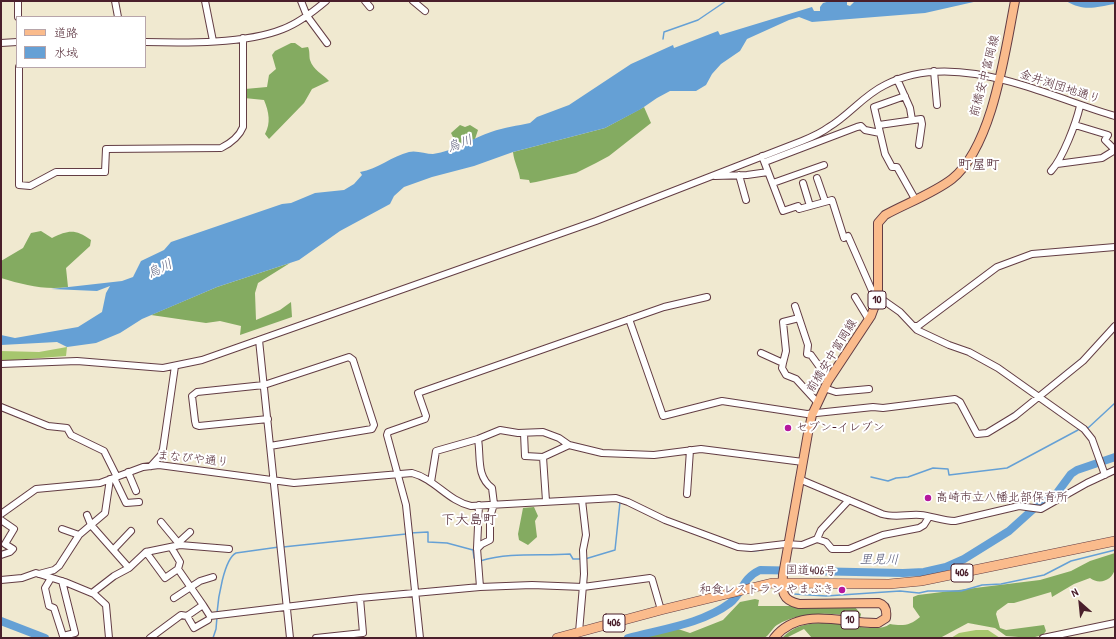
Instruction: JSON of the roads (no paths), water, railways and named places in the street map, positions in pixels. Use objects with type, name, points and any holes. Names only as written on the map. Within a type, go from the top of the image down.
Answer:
[{"type":"highway","name":"国道406号","points":[[557,638],[661,610],[744,590],[783,578],[889,584],[921,582],[1115,541]]},
{"type":"main road","name":"前橋安中富岡線","points":[[783,578],[799,478],[812,415],[824,388],[869,320],[878,297],[878,223],[885,215],[946,183],[965,165],[973,154],[983,129],[999,75],[1016,1]]},
{"type":"main road","name":"10","points":[[774,638],[781,630],[799,620],[828,618],[873,624],[886,618],[887,612],[884,606],[874,602],[799,604],[790,602],[783,594],[783,578]]},
{"type":"street","points":[[18,1],[18,16]]},
{"type":"street","points":[[115,1],[118,16]]},
{"type":"street","points":[[205,1],[213,41]]},
{"type":"street","points":[[301,1],[307,16],[326,43]]},
{"type":"street","points":[[146,42],[213,41],[243,38],[276,32],[307,16],[326,1]]},
{"type":"street","points":[[365,1],[370,7]]},
{"type":"street","points":[[413,1],[425,11]]},
{"type":"street","points":[[19,68],[19,185],[30,186],[56,172],[105,172],[106,149],[221,148],[231,142],[241,133],[243,127],[243,38]]},
{"type":"street","points":[[1,43],[16,42]]},
{"type":"street","points":[[934,71],[937,105]]},
{"type":"street","name":"金井渕団地通り","points":[[1,364],[77,361],[142,368],[175,366],[202,360],[596,221],[802,141],[830,127],[878,89],[897,79],[911,74],[934,71],[999,75],[1014,83],[1080,106],[1115,116]]},
{"type":"street","points":[[897,79],[910,108],[912,120]]},
{"type":"street","points":[[905,96],[874,107],[885,154],[892,166],[897,167],[915,199]]},
{"type":"street","points":[[1051,170],[1057,164],[1075,125],[1080,106]]},
{"type":"street","points":[[879,125],[921,119],[922,124],[919,146]]},
{"type":"street","points":[[1057,164],[1102,158],[1115,150],[1105,140],[1108,135],[1075,125]]},
{"type":"street","points":[[765,162],[857,126],[860,126],[865,130],[880,133]]},
{"type":"street","points":[[762,156],[783,211],[798,206],[799,209],[830,200],[833,202],[846,237],[873,293],[891,305],[915,326],[917,330],[949,345],[969,352],[998,368],[1087,431],[1095,445],[1105,475]]},
{"type":"street","points":[[773,183],[824,165]]},
{"type":"street","points":[[711,176],[768,172]]},
{"type":"street","points":[[739,175],[746,200]]},
{"type":"street","points":[[817,178],[825,201]]},
{"type":"street","points":[[802,183],[810,206]]},
{"type":"street","points":[[915,326],[918,326],[997,267],[1032,254],[1115,247]]},
{"type":"street","points":[[420,638],[406,505],[387,435],[388,432],[425,420],[426,416],[418,393],[664,307],[707,297]]},
{"type":"street","points":[[855,297],[869,320]]},
{"type":"street","points":[[795,306],[808,345],[807,354],[811,355],[829,380]]},
{"type":"street","points":[[799,318],[783,322],[786,351],[782,368],[786,375],[796,379],[817,402]]},
{"type":"street","points":[[629,320],[663,416],[722,401],[812,415],[832,410],[873,407],[883,408],[955,399],[960,402],[977,434],[985,434],[1016,416],[1088,356],[1098,343],[1115,326]]},
{"type":"street","points":[[259,340],[290,638]]},
{"type":"street","points":[[761,353],[783,363]]},
{"type":"street","points":[[268,419],[202,426],[196,425],[192,396],[194,394],[264,386],[349,357],[353,360],[374,425],[372,429],[270,446]]},
{"type":"street","points":[[151,466],[161,455],[163,449],[175,366]]},
{"type":"street","points":[[824,388],[836,392],[869,389]]},
{"type":"street","points":[[1,407],[48,426],[67,428],[71,435],[104,451],[114,478],[126,503],[139,502]]},
{"type":"street","points":[[432,482],[436,451],[478,440],[500,430],[550,434],[569,445],[591,451],[622,455],[654,455],[690,450],[728,452],[803,462]]},
{"type":"street","points":[[524,433],[525,456],[543,457],[569,445]]},
{"type":"street","points":[[477,550],[482,544],[490,540],[490,517],[494,504],[492,488],[485,483],[479,467],[480,453],[478,440]]},
{"type":"street","points":[[687,494],[690,450]]},
{"type":"street","points":[[543,457],[546,502]]},
{"type":"street","name":"まなびや通り","points":[[1,514],[36,489],[91,484],[151,466],[178,467],[294,483],[412,473],[432,482],[457,501],[471,506],[616,498],[628,502],[665,520],[738,547],[751,548],[788,544],[802,545],[817,539]]},
{"type":"street","points":[[799,478],[888,516],[921,515],[944,521],[955,521],[1019,506],[1039,509],[1087,483],[1115,470]]},
{"type":"street","points":[[128,472],[136,490]]},
{"type":"street","points":[[2,578],[22,578],[31,574],[39,574],[54,570],[59,566],[79,536],[104,513],[114,478]]},
{"type":"street","points":[[579,632],[584,587],[583,550],[586,535],[582,500]]},
{"type":"street","points":[[849,500],[821,530],[817,539],[826,542],[832,549],[849,549],[883,535],[919,528],[924,525],[929,517]]},
{"type":"street","points":[[479,505],[477,550],[480,587]]},
{"type":"street","points":[[87,515],[91,525],[129,568]]},
{"type":"street","points":[[1,520],[14,529],[5,544],[13,549],[10,552],[1,555]]},
{"type":"street","points":[[161,522],[179,544]]},
{"type":"street","points":[[62,530],[79,536]]},
{"type":"street","points":[[113,550],[131,532]]},
{"type":"street","points":[[179,544],[190,532]]},
{"type":"street","points":[[92,593],[114,576],[129,568],[146,552],[179,544],[229,549]]},
{"type":"street","points":[[146,552],[165,578],[178,569],[180,562],[171,547]]},
{"type":"street","points":[[178,569],[210,616],[360,598],[480,587],[532,585],[584,587],[652,578],[661,610]]},
{"type":"street","points":[[39,574],[92,593],[106,605],[109,638]]},
{"type":"street","points":[[174,598],[190,587],[213,577]]},
{"type":"street","points":[[51,578],[45,588],[49,606],[54,608],[63,636],[75,633],[62,581]]},
{"type":"street","points":[[316,638],[363,633],[360,598]]},
{"type":"street","points":[[150,638],[181,615],[188,616],[203,605]]},
{"type":"street","points":[[188,616],[194,628],[208,620]]},
{"type":"street","points":[[1043,638],[1115,623]]},
{"type":"water","name":"烏川","points":[[830,1],[847,1],[847,5],[850,6],[855,1],[978,1],[925,13],[812,22],[799,17],[789,20],[747,39],[740,51],[721,64],[712,74],[706,85],[696,91],[670,91],[641,109],[605,128],[513,152],[474,166],[432,177],[404,187],[394,196],[390,204],[340,231],[299,260],[217,287],[142,319],[120,333],[96,343],[67,347],[57,342],[1,345],[1,335],[15,338],[78,327],[102,312],[106,293],[110,286],[97,291],[51,289],[122,281],[133,277],[141,261],[164,250],[171,242],[282,204],[291,203],[315,193],[344,190],[354,184],[362,175],[360,172],[373,168],[403,154],[418,152],[433,154],[456,147],[491,132],[530,123],[537,117],[569,105],[631,64],[673,45],[674,48],[718,31],[720,35],[812,7],[814,11],[820,11],[820,7],[823,3]]},
{"type":"water","points":[[1066,1],[1115,1],[1115,4],[1085,8]]},
{"type":"waterway","points":[[663,39],[664,32],[698,20],[726,1]]},
{"type":"waterway","points":[[1043,390],[1083,357]]},
{"type":"waterway","points":[[1085,426],[1088,428],[1115,403]]},
{"type":"waterway","points":[[1008,417],[1018,410]]},
{"type":"waterway","points":[[871,477],[888,481],[896,478],[908,477],[933,468],[948,469],[949,475],[1007,468],[1078,430]]},
{"type":"waterway","name":"里見川","points":[[628,638],[681,625],[719,610],[730,603],[738,595],[749,578],[760,570],[903,573],[924,572],[946,567],[964,559],[1009,531],[1039,504],[1054,497],[1071,474],[1077,470],[1115,457]]},
{"type":"waterway","points":[[585,559],[615,550],[620,502]]},
{"type":"waterway","points":[[666,523],[734,548]]},
{"type":"waterway","points":[[410,533],[428,532],[428,542],[447,543],[473,550],[474,558],[476,560]]},
{"type":"waterway","points":[[283,547],[406,534]]},
{"type":"waterway","points":[[217,613],[222,580],[228,563],[232,557],[236,553],[279,547]]},
{"type":"waterway","points":[[741,550],[763,550]]},
{"type":"waterway","points":[[794,594],[826,596],[900,591],[919,593],[928,591],[961,591],[982,585],[1001,584],[1044,575],[1071,561],[1115,550]]},
{"type":"waterway","points":[[480,561],[503,556],[570,554],[573,559],[581,559]]},
{"type":"waterway","points":[[213,638],[216,629],[217,617]]},
{"type":"waterway","name":"里見川","points":[[1,621],[45,638]]},
{"type":"place","name":"セブン-イレブン","points":[[788,428]]},
{"type":"place","name":"高崎市立八幡北部保育所","points":[[928,498]]},
{"type":"place","name":"和食レストラン やまぶき","points":[[842,590]]},
{"type":"district","name":"町屋町","points":[[979,165]]},
{"type":"district","name":"下大島町","points":[[469,520]]}]
